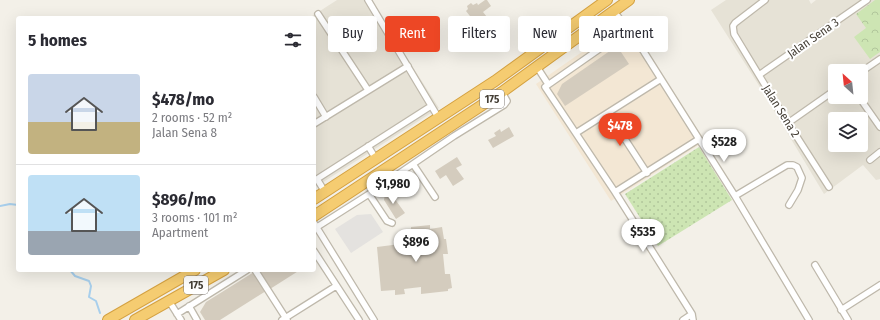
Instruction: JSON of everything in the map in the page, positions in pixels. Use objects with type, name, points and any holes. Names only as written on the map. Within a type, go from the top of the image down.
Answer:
[{"type":"highway","name":"175","points":[[316,198],[495,81],[607,0]]},
{"type":"highway","name":"175","points":[[316,215],[502,92],[629,0]]},
{"type":"highway","name":"175","points":[[108,320],[192,272]]},
{"type":"highway","name":"175","points":[[134,320],[220,272]]},
{"type":"street","points":[[368,0],[438,117]]},
{"type":"street","name":"Jalan Sena 2","points":[[765,0],[735,23],[733,26],[734,34],[788,123],[829,186]]},
{"type":"street","name":"Jalan Sena 3","points":[[759,75],[867,0]]},
{"type":"street","points":[[614,11],[618,16]]},
{"type":"street","points":[[318,14],[368,90]]},
{"type":"street","points":[[595,52],[548,84],[545,89],[576,133],[686,304],[693,317],[684,320]]},
{"type":"street","points":[[643,52],[736,196],[809,320]]},
{"type":"street","points":[[868,67],[880,59]]},
{"type":"street","points":[[316,123],[408,66]]},
{"type":"street","points":[[537,67],[548,84]]},
{"type":"street","points":[[576,133],[661,79]]},
{"type":"street","points":[[316,225],[369,194],[506,104],[507,99],[502,92]]},
{"type":"street","points":[[788,123],[828,95]]},
{"type":"street","points":[[316,100],[326,117]]},
{"type":"street","points":[[864,104],[880,128]]},
{"type":"street","points":[[325,192],[317,179],[432,106]]},
{"type":"street","points":[[608,113],[647,173]]},
{"type":"street","points":[[439,133],[446,142]]},
{"type":"street","points":[[614,192],[699,140]]},
{"type":"street","points":[[368,146],[376,158]]},
{"type":"street","points":[[415,149],[422,159]]},
{"type":"street","points":[[870,160],[880,152]]},
{"type":"street","points":[[413,164],[435,197]]},
{"type":"street","points":[[736,196],[787,165],[792,165],[798,167],[802,178],[798,190],[789,204]]},
{"type":"street","points":[[369,194],[387,221],[392,223]]},
{"type":"street","points":[[316,228],[374,320]]},
{"type":"street","points":[[316,254],[359,320]]},
{"type":"street","points":[[815,265],[848,320]]},
{"type":"street","points":[[177,314],[244,272]]},
{"type":"street","points":[[256,272],[285,319],[336,286]]},
{"type":"street","points":[[841,310],[880,285]]},
{"type":"street","points":[[169,301],[181,320]]},
{"type":"street","points":[[189,306],[198,320]]},
{"type":"shaded area","points":[[337,0],[370,0],[385,23],[385,52],[403,52],[439,108],[316,187],[316,16],[312,16]]},
{"type":"shaded area","points":[[726,0],[809,0],[811,4],[816,0],[880,0],[880,179],[876,180],[863,165],[824,194],[758,84],[711,10]]},
{"type":"shaded area","points":[[582,52],[648,52],[705,141],[611,201],[536,84]]},
{"type":"shaded area","points":[[371,214],[383,232],[351,253],[335,229],[357,215]]},
{"type":"green space","points":[[875,0],[880,0],[880,52],[870,59],[854,37],[866,28],[856,14]]},
{"type":"green space","points":[[699,147],[732,200],[658,246],[625,194]]},
{"type":"building","points":[[487,0],[491,6],[483,12],[486,16],[470,16],[466,11],[468,9],[467,6],[471,3],[473,5],[477,3],[478,5]]},
{"type":"building","points":[[608,52],[621,52],[629,64],[565,106],[557,94],[562,84]]},
{"type":"building","points":[[509,127],[514,136],[493,148],[488,140],[496,136],[494,133],[500,129],[501,132]]},
{"type":"building","points":[[457,157],[462,165],[456,168],[464,179],[453,186],[446,175],[440,179],[435,171]]},
{"type":"building","points":[[389,191],[405,213],[396,219],[384,200],[385,194]]},
{"type":"building","points":[[430,225],[430,229],[442,227],[444,239],[446,239],[448,254],[443,254],[445,274],[450,274],[452,288],[448,289],[448,291],[421,294],[421,287],[404,289],[405,294],[395,295],[395,290],[381,291],[377,247],[400,244],[401,250],[412,249],[412,240],[405,241],[404,230],[411,229],[411,227]]},
{"type":"building","points":[[254,272],[266,291],[220,320],[205,320],[200,312],[206,302]]},
{"type":"building","points":[[259,272],[297,272],[270,289]]},
{"type":"waterway","points":[[0,206],[10,204],[16,205]]},
{"type":"waterway","points":[[72,272],[75,276],[89,281],[91,286],[89,297],[96,301],[100,313]]}]
